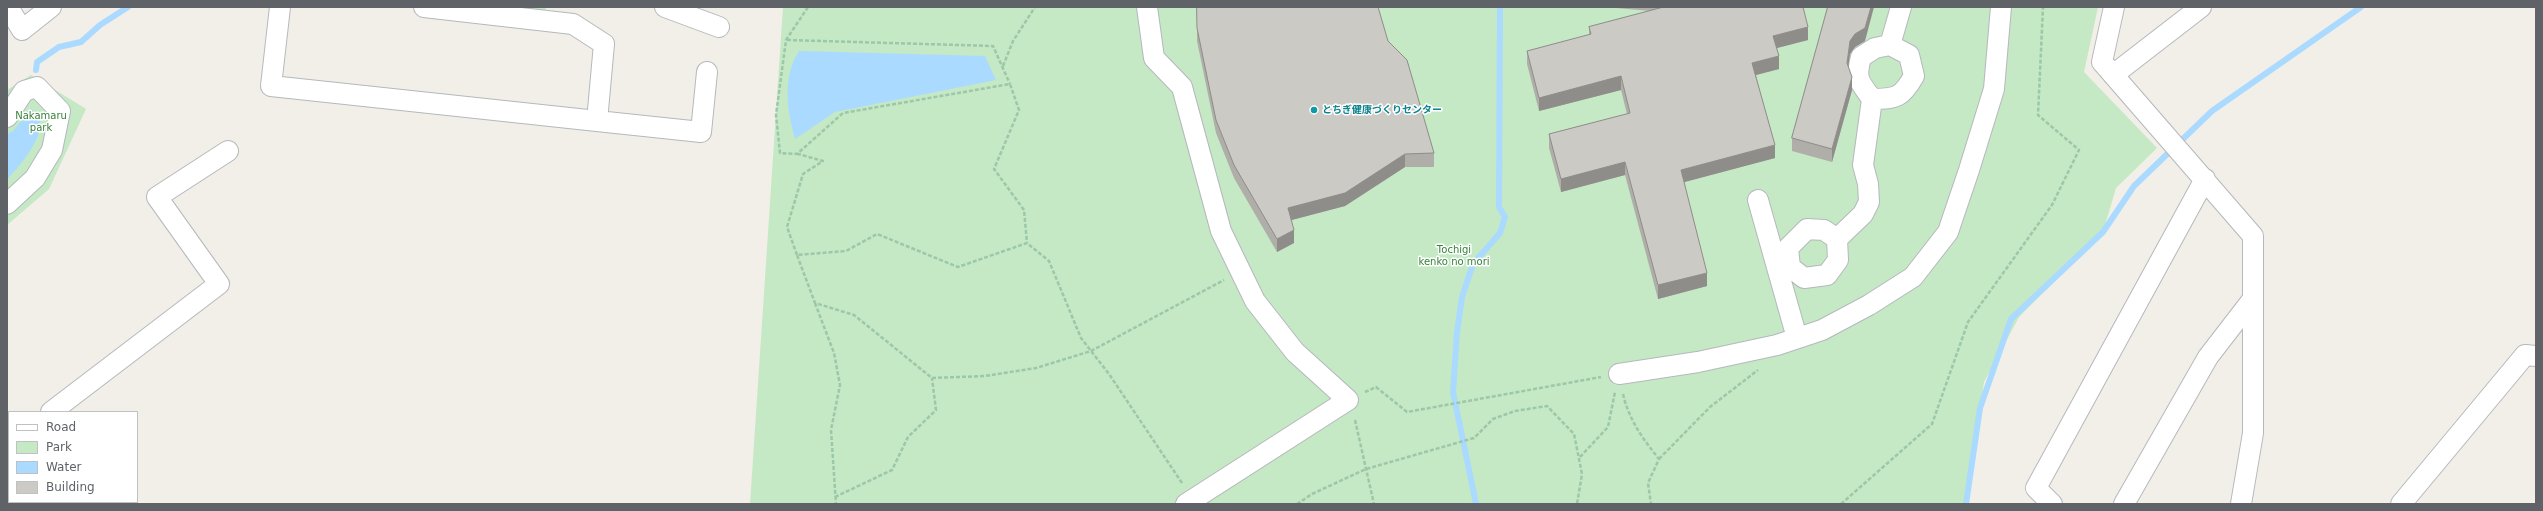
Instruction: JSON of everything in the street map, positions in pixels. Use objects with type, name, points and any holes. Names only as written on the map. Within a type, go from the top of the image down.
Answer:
[{"type":"street","points":[[8,7],[22,30],[51,7]]},
{"type":"street","points":[[280,7],[271,86],[701,132],[707,72]]},
{"type":"street","points":[[420,7],[574,24],[604,44],[597,120]]},
{"type":"street","points":[[665,7],[718,27]]},
{"type":"street","points":[[1147,7],[1154,58],[1182,87],[1221,231],[1255,301],[1295,352],[1348,400],[1190,502]]},
{"type":"street","points":[[1890,45],[1901,7]]},
{"type":"street","points":[[1619,374],[1698,362],[1777,345],[1822,330],[1869,305],[1913,278],[1948,232],[1994,89],[2001,7]]},
{"type":"street","points":[[2114,7],[2102,62],[2253,236],[2253,433],[2242,504]]},
{"type":"street","points":[[2113,75],[2201,7]]},
{"type":"street","points":[[1837,239],[1863,214],[1869,202],[1868,184],[1863,164],[1872,99],[1861,84],[1856,73],[1861,57],[1875,48],[1890,45],[1909,55],[1914,76],[1906,90],[1893,99],[1872,99]]},
{"type":"street","points":[[7,117],[24,91],[37,87],[60,111],[52,150],[36,178],[7,204]]},
{"type":"street","points":[[52,411],[219,284],[157,197],[228,151]]},
{"type":"street","points":[[2052,504],[2036,488],[2204,179]]},
{"type":"street","points":[[1758,200],[1797,338]]},
{"type":"street","points":[[2124,504],[2208,357],[2252,300]]},
{"type":"street","points":[[2402,504],[2525,355],[2536,356]]},
{"type":"path","points":[[808,7],[786,40],[776,115],[780,153],[797,154],[823,161],[803,174],[787,228],[834,353],[840,385],[831,430],[836,504]]},
{"type":"path","points":[[1002,66],[1014,41],[1036,7]]},
{"type":"path","points":[[1841,504],[1932,424],[1968,322],[2052,205],[2079,150],[2038,115],[2043,7]]},
{"type":"path","points":[[786,40],[993,46],[1010,84],[1019,110],[994,169],[1024,210],[1027,243],[1049,261],[1081,338],[1190,502]]},
{"type":"path","points":[[797,154],[843,113],[1010,84]]},
{"type":"path","points":[[797,255],[846,251],[877,234],[958,268],[1027,243]]},
{"type":"path","points":[[815,303],[854,315],[932,378],[985,376],[1036,368],[1091,351],[1241,271]]},
{"type":"path","points":[[1651,504],[1648,483],[1659,459],[1710,407],[1762,367]]},
{"type":"path","points":[[1348,400],[1376,387],[1407,412],[1619,374]]},
{"type":"path","points":[[1579,458],[1608,427],[1619,374]]},
{"type":"path","points":[[1619,374],[1627,412],[1659,459]]},
{"type":"path","points":[[835,497],[892,470],[908,437],[936,410],[932,378]]},
{"type":"path","points":[[1297,504],[1312,494],[1366,469],[1474,438],[1493,419],[1515,411],[1547,406],[1574,434],[1582,474],[1577,504]]},
{"type":"path","points":[[1355,418],[1374,504]]},
{"type":"green space","points":[[476,7],[546,7],[545,12]]},
{"type":"green space","name":"Tochigi kenko no mori","points":[[783,7],[2098,7],[2084,72],[2157,148],[2116,188],[2103,232],[2019,317],[1984,382],[1966,504],[750,504]]},
{"type":"green space","name":"Nakamaru park","points":[[31,75],[86,109],[49,189],[7,225],[7,90]]},
{"type":"water","points":[[799,51],[985,56],[996,80],[835,112],[795,139],[788,105],[788,83],[790,72]]},
{"type":"water","points":[[31,108],[40,121],[38,135],[29,152],[7,179],[7,135],[14,130]]},
{"type":"building","name":"とちぎ健康づくりセンター","points":[[1197,7],[1378,7],[1388,41],[1407,60],[1434,153],[1405,154],[1345,193],[1288,208],[1294,230],[1277,239],[1234,165],[1216,120],[1197,28]]},
{"type":"building","points":[[1664,7],[1803,7],[1808,27],[1773,36],[1779,56],[1752,63],[1775,145],[1681,170],[1707,273],[1658,285],[1625,162],[1561,179],[1549,134],[1630,113],[1621,76],[1539,98],[1527,51],[1591,34],[1589,27]]},
{"type":"building","points":[[1828,7],[1871,7],[1865,28],[1855,34],[1850,41],[1847,63],[1852,77],[1832,149],[1792,138]]},
{"type":"waterway","points":[[36,70],[37,62],[59,47],[81,42],[100,25],[128,7]]},
{"type":"waterway","points":[[1476,504],[1453,392],[1457,332],[1462,297],[1473,264],[1500,233],[1505,217],[1499,207],[1500,7]]},
{"type":"waterway","points":[[1966,504],[1980,408],[2011,319],[2103,232],[2134,186],[2212,111],[2361,7]]},
{"type":"place","name":"とちぎ健康づくりセンター","points":[[1314,110]]}]
